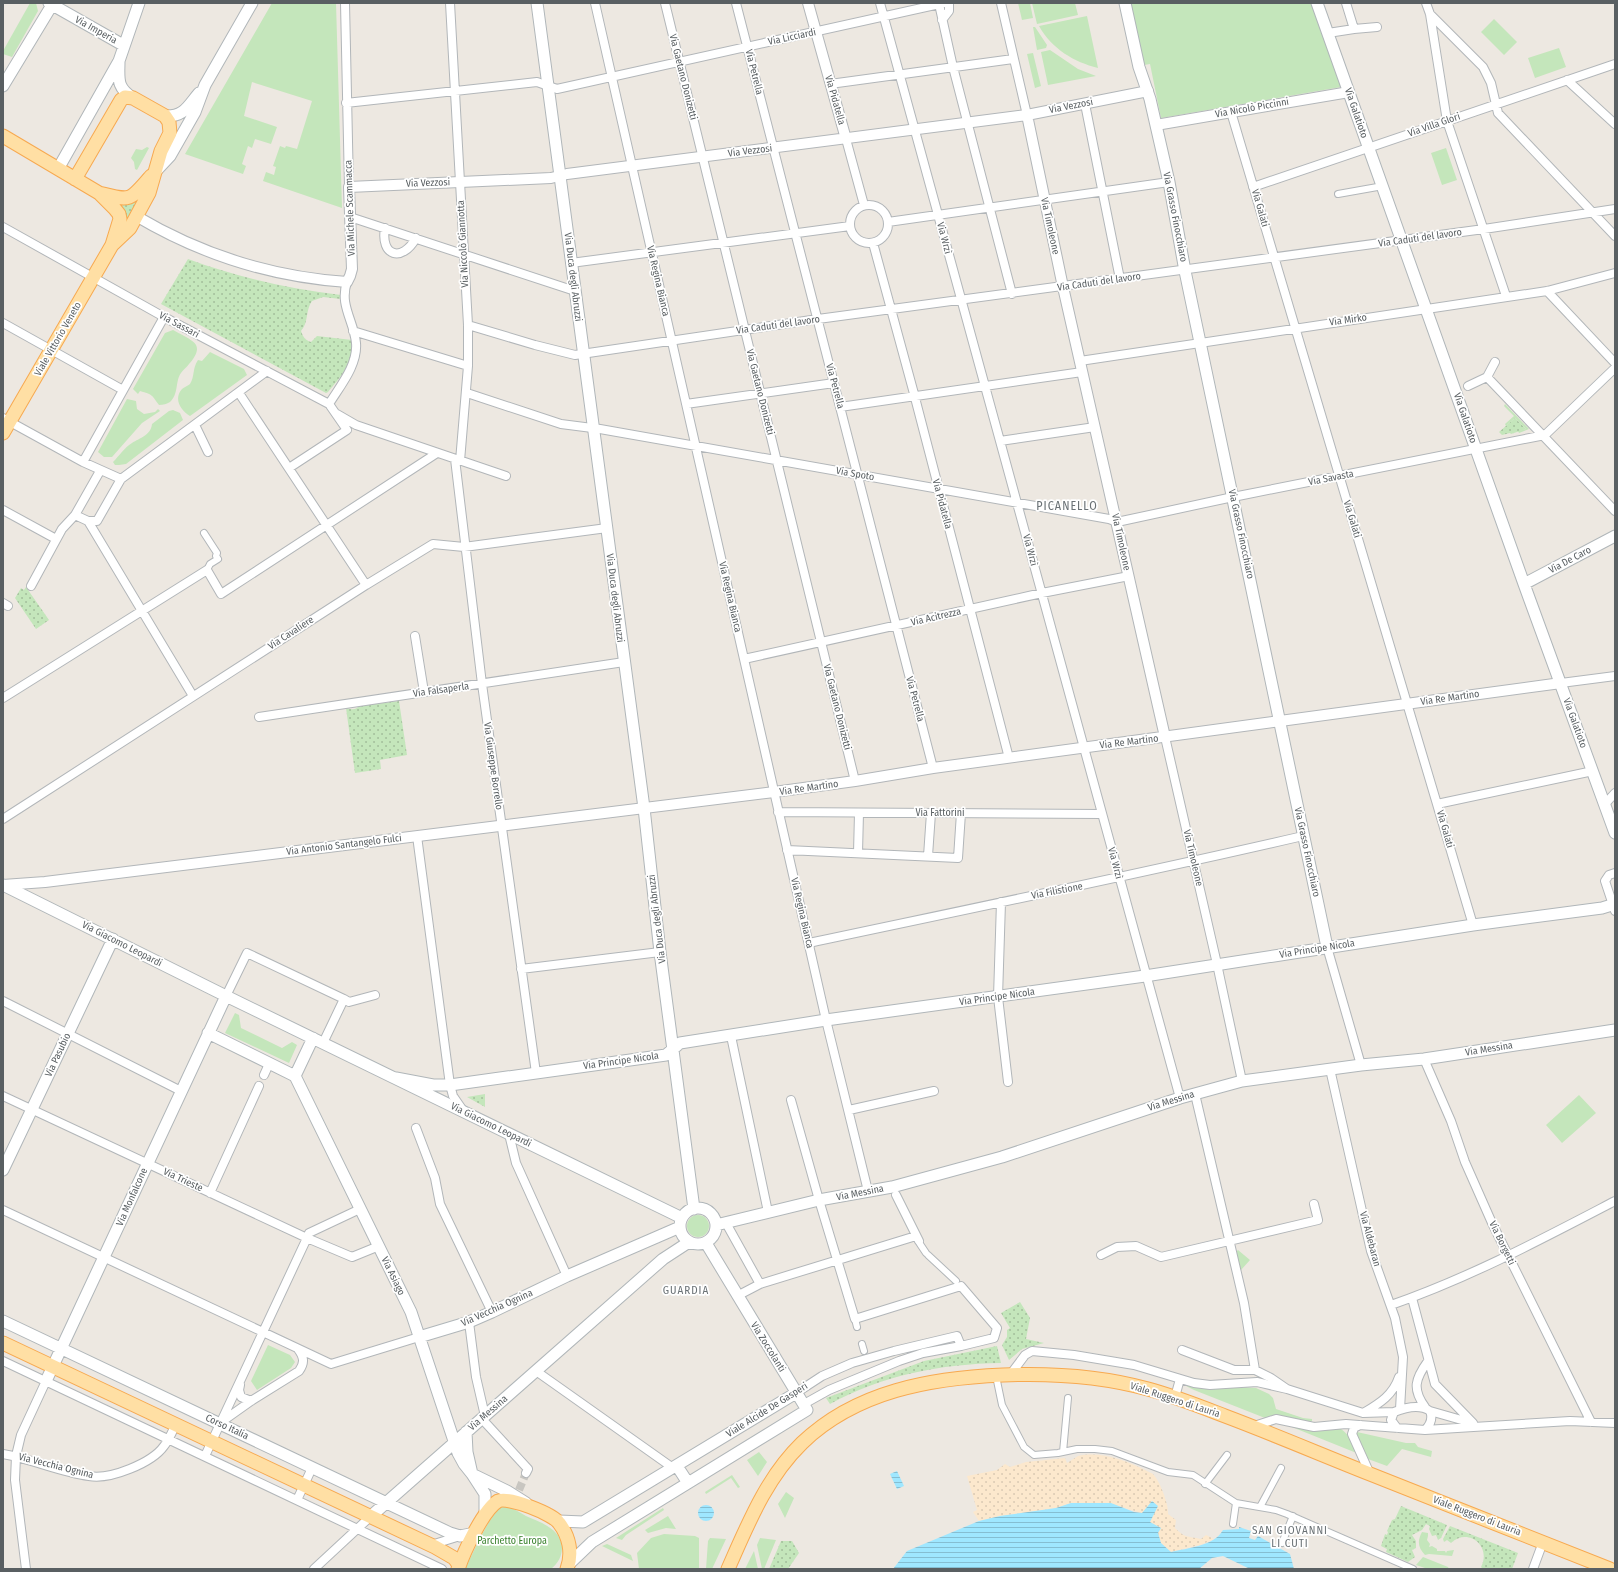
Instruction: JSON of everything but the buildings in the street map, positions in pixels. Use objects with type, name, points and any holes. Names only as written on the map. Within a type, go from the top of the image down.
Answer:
[{"type":"main road","points":[[54,167],[119,61],[139,3]]},
{"type":"main road","points":[[99,193],[123,199],[129,198],[141,189],[170,156],[195,112],[205,85],[252,3]]},
{"type":"main road","name":"Via Duca degli Abruzzi","points":[[537,3],[592,428],[607,528],[644,808],[660,952],[674,1048],[694,1208]]},
{"type":"main road","name":"Via Grasso Finocchiaro","points":[[1125,3],[1139,67],[1148,91],[1169,182],[1185,271],[1327,947]]},
{"type":"main road","name":"Via Galatioto","points":[[1317,3],[1427,308],[1524,584],[1614,827]]},
{"type":"main road","points":[[3,86],[50,4]]},
{"type":"main road","name":"Via Imperia","points":[[50,4],[123,46]]},
{"type":"main road","points":[[112,245],[130,228],[149,194],[161,151],[170,133],[169,122],[165,116],[124,92],[120,85],[119,61]]},
{"type":"main road","points":[[112,73],[116,97],[112,114]]},
{"type":"main road","points":[[165,116],[177,116],[181,114],[205,85]]},
{"type":"main road","points":[[75,179],[121,100],[124,97],[133,98]]},
{"type":"main road","points":[[3,136],[99,193],[119,214],[120,219],[112,245]]},
{"type":"main road","name":"Viale Vittorio Veneto","points":[[3,433],[6,420],[51,350],[112,245]]},
{"type":"main road","name":"Via De Caro","points":[[1524,584],[1615,536]]},
{"type":"main road","name":"Via Giacomo Leopardi","points":[[3,885],[225,996],[653,1204],[681,1222]]},
{"type":"main road","name":"Via Principe Nicola","points":[[396,1078],[433,1085],[450,1085],[666,1055],[680,1042],[731,1036],[826,1020],[1145,976],[1473,925],[1611,907]]},
{"type":"main road","name":"Via Pasubio","points":[[3,1170],[113,939]]},
{"type":"main road","name":"Via Monfalcone","points":[[46,1381],[202,1045],[211,1035],[225,996]]},
{"type":"main road","name":"Via Messina","points":[[726,1223],[818,1200],[892,1187],[1002,1157],[1180,1098],[1242,1081],[1361,1065],[1424,1059],[1615,1030]]},
{"type":"main road","points":[[211,1035],[297,1080],[322,1042]]},
{"type":"main road","name":"Via Asiago","points":[[297,1080],[411,1312],[458,1453],[464,1464],[486,1494],[486,1515]]},
{"type":"main road","points":[[694,1208],[701,1208],[708,1211],[713,1216],[726,1223],[706,1243],[695,1244],[689,1242],[682,1234],[681,1222],[687,1212],[694,1208]]},
{"type":"main road","name":"Via Vecchia Ognina","points":[[419,1337],[469,1322],[492,1312],[567,1276],[652,1239],[681,1222]]},
{"type":"main road","name":"Via Messina","points":[[370,1516],[663,1259],[689,1242]]},
{"type":"main road","name":"Via Zoccolanti","points":[[706,1243],[805,1407]]},
{"type":"main road","name":"Corso Italia","points":[[3,1321],[455,1535]]},
{"type":"main road","name":"Corso Italia","points":[[3,1343],[431,1545],[454,1558],[459,1567]]},
{"type":"main road","name":"Viale Ruggero di Lauria","points":[[728,1569],[758,1504],[770,1482],[796,1450],[825,1424],[864,1402],[898,1390],[943,1380],[1010,1375],[1060,1375],[1093,1378],[1124,1383],[1175,1397],[1610,1569]]},
{"type":"main road","name":"Viale Alcide De Gasperi","points":[[559,1522],[583,1522],[796,1392]]},
{"type":"main road","name":"Viale Alcide De Gasperi","points":[[566,1567],[586,1547],[603,1535],[688,1483],[805,1407]]},
{"type":"main road","points":[[466,1432],[467,1452],[472,1474],[517,1493],[530,1506]]},
{"type":"main road","points":[[675,1467],[688,1483]]},
{"type":"main road","points":[[459,1567],[475,1533],[486,1515],[495,1504],[503,1499],[512,1500],[530,1506],[559,1522],[570,1544],[566,1567]]},
{"type":"main road","points":[[455,1535],[475,1533]]},
{"type":"street","name":"Via Michele Scammacca","points":[[328,404],[347,375],[354,360],[356,342],[347,313],[344,296],[346,282],[352,270],[344,3]]},
{"type":"street","name":"Via Niccolò Giannotta","points":[[450,3],[468,325],[468,366],[458,460]]},
{"type":"street","name":"Via Regina Bianca","points":[[595,3],[778,812],[826,1020],[868,1191]]},
{"type":"street","name":"Via Gaetano Donizetti","points":[[665,3],[855,781]]},
{"type":"street","name":"Via Petrella","points":[[736,3],[933,768]]},
{"type":"street","name":"Via Pidatella","points":[[808,3],[863,201]]},
{"type":"street","name":"Via Wrzì","points":[[880,3],[961,301],[986,386],[1145,976],[1180,1098]]},
{"type":"street","points":[[942,20],[949,11],[949,3]]},
{"type":"street","name":"Via Timoleone","points":[[1001,3],[1027,115],[1082,372],[1217,964],[1242,1081]]},
{"type":"street","points":[[1346,3],[1354,29]]},
{"type":"street","points":[[1426,3],[1430,14],[1447,120],[1506,296]]},
{"type":"street","name":"Via Licciardi","points":[[346,103],[537,82],[556,89],[941,4]]},
{"type":"street","points":[[941,4],[942,20],[953,67],[1012,294]]},
{"type":"street","points":[[1430,14],[1483,67],[1491,83],[1498,113],[1615,236]]},
{"type":"street","points":[[1328,33],[1377,27]]},
{"type":"street","points":[[830,84],[1013,59]]},
{"type":"street","name":"Via Villa Glori","points":[[1253,187],[1615,64]]},
{"type":"street","points":[[1567,80],[1615,124]]},
{"type":"street","name":"Via Vezzosi","points":[[349,187],[551,178],[1027,115],[1148,91]]},
{"type":"street","name":"Via Nicolò Piccinni","points":[[1156,125],[1349,92]]},
{"type":"street","points":[[1085,104],[1120,279]]},
{"type":"street","name":"Via Galati","points":[[1231,112],[1473,925]]},
{"type":"street","points":[[892,221],[1169,182]]},
{"type":"street","points":[[1338,194],[1383,186]]},
{"type":"street","points":[[846,227],[851,215],[863,201],[869,205],[878,207],[892,221]]},
{"type":"street","name":"Via Caduti del lavoro","points":[[468,325],[574,355],[818,319],[1185,271],[1615,209]]},
{"type":"street","points":[[136,216],[184,241],[212,253],[252,266],[314,279],[346,282]]},
{"type":"street","points":[[350,217],[574,291]]},
{"type":"street","points":[[846,227],[860,241],[874,247],[883,238],[892,221]]},
{"type":"street","name":"Via Sassari","points":[[3,227],[164,317],[328,404],[347,430],[289,468]]},
{"type":"street","points":[[571,263],[846,227]]},
{"type":"street","points":[[385,228],[384,237],[386,245],[394,254],[405,252],[411,247],[416,238]]},
{"type":"street","name":"Via Pidatella","points":[[874,247],[915,396],[1009,758]]},
{"type":"street","name":"Via Mirko","points":[[1080,361],[1547,291],[1615,272]]},
{"type":"street","points":[[1547,291],[1615,364]]},
{"type":"street","points":[[83,462],[120,388],[164,317]]},
{"type":"street","points":[[3,323],[120,388]]},
{"type":"street","points":[[353,331],[468,366]]},
{"type":"street","points":[[1468,386],[1487,376],[1495,362]]},
{"type":"street","points":[[1544,435],[1615,368]]},
{"type":"street","points":[[75,515],[88,521],[97,521],[121,479],[195,425],[241,396],[267,371]]},
{"type":"street","points":[[840,407],[1082,372]]},
{"type":"street","points":[[1487,376],[1615,511]]},
{"type":"street","points":[[686,404],[834,383]]},
{"type":"street","name":"Via Spoto","points":[[466,393],[561,424],[592,428],[1017,502],[1109,519],[1117,522]]},
{"type":"street","points":[[241,396],[366,585]]},
{"type":"street","points":[[335,412],[356,424],[506,476]]},
{"type":"street","points":[[6,420],[100,471],[121,479]]},
{"type":"street","points":[[195,425],[208,452]]},
{"type":"street","points":[[1000,441],[1095,427]]},
{"type":"street","name":"Via Savasta","points":[[1117,522],[1233,497],[1544,435]]},
{"type":"street","points":[[207,570],[221,594],[437,453]]},
{"type":"street","name":"Via Giuseppe Borrello","points":[[458,460],[464,547],[536,1072]]},
{"type":"street","points":[[31,586],[53,537],[75,515],[100,471]]},
{"type":"street","points":[[3,510],[53,537]]},
{"type":"street","points":[[88,521],[141,611],[194,696]]},
{"type":"street","name":"Via Cavaliere","points":[[3,819],[432,544],[464,547],[607,528]]},
{"type":"street","points":[[3,698],[207,570],[210,564],[218,559],[216,556],[217,553],[204,533]]},
{"type":"street","name":"Via Acitrezza","points":[[744,659],[1128,576]]},
{"type":"street","points":[[415,636],[424,692]]},
{"type":"street","name":"Via Falsaperla","points":[[259,717],[624,662]]},
{"type":"street","name":"Via Re Martino","points":[[644,808],[855,781],[933,768],[1280,720],[1615,676]]},
{"type":"street","points":[[1437,804],[1593,771]]},
{"type":"street","points":[[1605,804],[1615,793]]},
{"type":"street","name":"Via Antonio Santangelo Fulci","points":[[3,885],[45,882],[644,808]]},
{"type":"street","name":"Via Fattorini","points":[[778,812],[1102,814]]},
{"type":"street","points":[[858,853],[859,813]]},
{"type":"street","points":[[928,856],[931,813]]},
{"type":"street","points":[[787,850],[958,858],[961,813]]},
{"type":"street","points":[[417,836],[450,1085],[453,1096],[463,1112]]},
{"type":"street","name":"Via Filistione","points":[[809,943],[1119,878],[1303,836]]},
{"type":"street","points":[[1611,907],[1605,880],[1609,875],[1615,873]]},
{"type":"street","points":[[26,896],[32,883]]},
{"type":"street","points":[[1002,902],[998,997],[1008,1082]]},
{"type":"street","name":"Via Grasso Finocchiaro","points":[[1327,947],[1361,1065]]},
{"type":"street","points":[[225,996],[247,952],[349,1002],[375,995]]},
{"type":"street","points":[[521,969],[660,952]]},
{"type":"street","points":[[322,1042],[344,1000]]},
{"type":"street","points":[[3,1001],[181,1091]]},
{"type":"street","points":[[731,1036],[768,1212]]},
{"type":"street","name":"Via Borgetti","points":[[1424,1059],[1451,1121],[1465,1162],[1509,1257],[1591,1422]]},
{"type":"street","points":[[264,1075],[269,1064]]},
{"type":"street","name":"Via Aldebaran","points":[[1330,1069],[1371,1251],[1391,1305],[1403,1357],[1397,1411],[1391,1420],[1397,1428]]},
{"type":"street","points":[[210,1193],[259,1086]]},
{"type":"street","points":[[849,1110],[934,1091]]},
{"type":"street","points":[[1195,1094],[1228,1241],[1244,1303],[1256,1370]]},
{"type":"street","name":"Via Trieste","points":[[3,1096],[298,1234],[352,1257],[379,1246]]},
{"type":"street","points":[[791,1100],[818,1200],[856,1323],[959,1284],[927,1254],[918,1240],[896,1195]]},
{"type":"street","points":[[416,1128],[434,1178],[440,1204],[492,1312]]},
{"type":"street","points":[[509,1134],[516,1163],[567,1276]]},
{"type":"street","points":[[1391,1305],[1412,1298],[1509,1257],[1615,1201]]},
{"type":"street","points":[[1101,1255],[1117,1246],[1136,1246],[1161,1257],[1318,1220],[1314,1204]]},
{"type":"street","points":[[205,1456],[309,1233],[360,1208]]},
{"type":"street","points":[[3,1210],[298,1349],[303,1355],[304,1361],[303,1366],[299,1371],[251,1401],[220,1424]]},
{"type":"street","points":[[726,1223],[762,1283]]},
{"type":"street","points":[[739,1299],[762,1283],[837,1259],[918,1240]]},
{"type":"street","name":"Viale Alcide De Gasperi","points":[[805,1407],[829,1390],[899,1361],[923,1353],[994,1338],[997,1328],[959,1284]]},
{"type":"street","points":[[1412,1298],[1435,1384],[1473,1423]]},
{"type":"street","points":[[469,1322],[476,1377],[484,1417],[528,1469],[526,1473]]},
{"type":"street","name":"Viale Alcide De Gasperi","points":[[796,1392],[822,1376],[866,1358],[956,1336],[961,1346]]},
{"type":"street","name":"Via Vecchia Ognina","points":[[298,1349],[332,1364],[419,1337]]},
{"type":"street","points":[[862,1344],[864,1352]]},
{"type":"street","points":[[1182,1350],[1234,1370],[1256,1370],[1287,1389]]},
{"type":"street","points":[[1010,1375],[1025,1355],[1032,1351],[1074,1355],[1134,1365],[1180,1379],[1210,1385],[1257,1382],[1287,1389],[1363,1413],[1428,1409],[1473,1423],[1488,1426]]},
{"type":"street","points":[[1363,1413],[1390,1395],[1400,1374],[1403,1357]]},
{"type":"street","points":[[3,1361],[442,1569]]},
{"type":"street","points":[[1425,1430],[1430,1424],[1432,1415],[1418,1396],[1416,1384],[1420,1373],[1428,1361]]},
{"type":"street","points":[[536,1371],[675,1467]]},
{"type":"street","points":[[242,1375],[238,1390],[239,1394],[244,1400],[251,1401]]},
{"type":"street","points":[[996,1376],[1002,1405],[1024,1447],[1034,1455],[1077,1449],[1112,1451],[1168,1472],[1190,1474],[1236,1503],[1276,1510],[1293,1516],[1413,1569]]},
{"type":"street","points":[[1175,1397],[1180,1379]]},
{"type":"street","points":[[26,1569],[15,1480],[16,1456],[21,1435],[46,1381]]},
{"type":"street","points":[[1063,1452],[1068,1398]]},
{"type":"street","points":[[1253,1427],[1276,1419],[1314,1427],[1346,1424],[1425,1430],[1570,1421],[1615,1423]]},
{"type":"street","name":"Via Vecchia Ognina","points":[[3,1454],[16,1456],[90,1476],[105,1476],[121,1472],[145,1462],[164,1448],[176,1424]]},
{"type":"street","points":[[1360,1425],[1354,1428],[1352,1434],[1370,1474]]},
{"type":"street","points":[[1206,1484],[1228,1455]]},
{"type":"street","points":[[297,1500],[312,1468]]},
{"type":"street","points":[[1260,1507],[1281,1468]]},
{"type":"street","points":[[1233,1524],[1236,1503]]},
{"type":"street","name":"Via Messina","points":[[314,1569],[370,1516]]},
{"type":"street","points":[[1282,1543],[1293,1516]]},
{"type":"street","points":[[431,1545],[455,1535]]},
{"type":"street","points":[[1533,1569],[1543,1542]]},
{"type":"green space","points":[[30,3],[36,3],[38,11],[12,57],[3,54],[3,51]]},
{"type":"green space","points":[[272,3],[336,3],[342,208],[263,181],[266,172],[274,175],[276,167],[273,166],[280,146],[297,149],[312,101],[252,82],[244,116],[277,127],[271,144],[255,139],[252,148],[248,146],[242,164],[246,166],[243,174],[185,154]]},
{"type":"green space","points":[[1018,3],[1030,3],[1033,18],[1022,20]]},
{"type":"green space","points":[[1032,3],[1075,3],[1078,15],[1037,24]]},
{"type":"green space","points":[[1131,3],[1311,3],[1341,87],[1161,118],[1150,64],[1144,65]]},
{"type":"green space","points":[[1087,16],[1098,68],[1080,62],[1064,53],[1050,41],[1039,26]]},
{"type":"green space","points":[[1494,19],[1517,42],[1504,55],[1481,32]]},
{"type":"green space","points":[[1033,27],[1035,27],[1047,45],[1046,48],[1037,50]]},
{"type":"green space","points":[[1559,48],[1566,67],[1535,78],[1528,58]]},
{"type":"green space","points":[[1050,50],[1078,69],[1096,76],[1048,85],[1041,52]]},
{"type":"green space","points":[[1033,53],[1041,86],[1035,88],[1027,54]]},
{"type":"green space","points":[[147,147],[149,148],[137,170],[135,169],[134,162],[131,158],[136,149],[142,150]]},
{"type":"green space","points":[[1446,148],[1457,180],[1442,185],[1431,153]]},
{"type":"green space","points":[[136,200],[138,201],[124,225],[125,213],[120,204]]},
{"type":"green space","points":[[188,259],[263,282],[341,295],[341,299],[323,297],[312,301],[308,309],[305,324],[301,331],[304,338],[311,342],[317,336],[352,340],[349,362],[328,392],[326,393],[161,304]]},
{"type":"green space","points":[[173,330],[195,343],[197,349],[195,356],[179,376],[173,399],[168,403],[159,405],[150,394],[140,391],[138,394],[133,389],[165,333]]},
{"type":"green space","points":[[210,352],[244,369],[247,375],[190,416],[181,408],[179,404],[179,393],[183,388],[190,384],[198,360],[202,361]]},
{"type":"green space","points":[[127,399],[136,401],[137,409],[144,414],[155,412],[158,409],[160,411],[142,423],[112,457],[104,457],[98,452]]},
{"type":"green space","points":[[1505,404],[1529,429],[1519,433],[1518,431],[1526,429],[1515,418],[1506,426],[1505,424],[1514,416],[1504,406]]},
{"type":"green space","points":[[173,410],[180,413],[183,420],[126,464],[115,465],[113,462],[127,447],[145,436],[150,431],[152,424],[169,411]]},
{"type":"green space","points":[[1515,418],[1526,429],[1511,434],[1502,435],[1499,432]]},
{"type":"green space","points":[[26,587],[49,620],[36,629],[15,598],[21,588],[24,590]]},
{"type":"green space","points":[[399,701],[407,755],[380,760],[381,769],[355,773],[346,708],[354,709],[359,706]]},
{"type":"green space","points":[[235,1013],[239,1015],[241,1028],[282,1048],[292,1042],[297,1045],[289,1063],[225,1033]]},
{"type":"green space","points":[[485,1094],[485,1107],[467,1097]]},
{"type":"green space","points":[[1579,1095],[1596,1113],[1562,1143],[1546,1125]]},
{"type":"green space","points":[[698,1215],[706,1218],[709,1226],[706,1234],[698,1237],[690,1234],[687,1226],[690,1218]]},
{"type":"green space","points":[[1238,1250],[1250,1260],[1241,1270],[1236,1252]]},
{"type":"green space","points":[[1020,1302],[1030,1318],[1026,1339],[1044,1343],[1022,1349],[1009,1360],[1002,1345],[1007,1337],[1007,1330],[1010,1328],[1001,1313]]},
{"type":"green space","points":[[268,1345],[290,1355],[295,1362],[291,1368],[257,1390],[251,1381]]},
{"type":"green space","points":[[997,1346],[1001,1363],[956,1366],[913,1373],[871,1386],[830,1404],[826,1398],[924,1361]]},
{"type":"green space","points":[[1186,1384],[1256,1388],[1269,1394],[1273,1398],[1276,1409],[1303,1418],[1312,1419],[1312,1421],[1310,1423],[1275,1416],[1265,1418],[1194,1390],[1186,1386]]},
{"type":"green space","points":[[1277,1421],[1341,1429],[1349,1437],[1359,1454]]},
{"type":"green space","points":[[1357,1432],[1406,1443],[1415,1443],[1418,1447],[1432,1451],[1431,1457],[1402,1449],[1387,1466],[1365,1457],[1355,1435]]},
{"type":"green space","points":[[759,1452],[767,1462],[758,1476],[747,1460]]},
{"type":"green space","points":[[732,1475],[740,1487],[738,1488],[731,1478],[706,1494],[705,1492]]},
{"type":"green space","points":[[786,1492],[794,1498],[785,1518],[778,1504]]},
{"type":"green space","name":"Parchetto Europa","points":[[503,1506],[549,1527],[558,1535],[562,1547],[561,1554],[558,1562],[551,1569],[465,1569],[487,1525],[492,1517]]},
{"type":"green space","points":[[1401,1506],[1447,1525],[1441,1538],[1438,1540],[1436,1535],[1432,1536],[1429,1529],[1430,1526],[1426,1524],[1422,1530],[1412,1535],[1416,1541],[1416,1548],[1412,1550],[1415,1557],[1408,1562],[1386,1552],[1387,1549],[1381,1546],[1385,1534],[1387,1535],[1387,1531],[1392,1520],[1395,1519]]},
{"type":"green space","points":[[663,1508],[664,1510],[626,1535],[622,1540],[616,1538]]},
{"type":"green space","points":[[668,1516],[676,1529],[666,1528],[648,1533],[645,1530]]},
{"type":"green space","points":[[1450,1526],[1518,1553],[1512,1569],[1483,1569],[1481,1567],[1484,1559],[1481,1546],[1471,1538],[1464,1537],[1451,1543],[1447,1540],[1444,1542],[1443,1539]]},
{"type":"green space","points":[[1422,1532],[1428,1533],[1427,1540],[1430,1544],[1429,1547],[1432,1546],[1437,1549],[1437,1551],[1445,1551],[1446,1553],[1447,1551],[1454,1550],[1452,1556],[1425,1555],[1419,1544],[1419,1538]]},
{"type":"green space","points":[[664,1534],[695,1536],[699,1538],[699,1569],[639,1569],[637,1553],[651,1538]]},
{"type":"green space","points":[[710,1538],[726,1539],[712,1569],[706,1569],[708,1541]]},
{"type":"green space","points":[[760,1538],[776,1540],[764,1569],[762,1569],[757,1545]]},
{"type":"green space","points":[[781,1541],[792,1541],[799,1553],[788,1569],[769,1569]]},
{"type":"green space","points":[[607,1544],[631,1555],[633,1561],[602,1546]]},
{"type":"green space","points":[[754,1551],[758,1569],[745,1569]]},
{"type":"green space","points":[[1423,1557],[1448,1567],[1449,1569],[1428,1569],[1416,1565]]},
{"type":"sand","points":[[1095,1455],[1112,1457],[1137,1466],[1153,1474],[1164,1493],[1168,1514],[1176,1520],[1175,1528],[1181,1534],[1186,1536],[1201,1539],[1206,1535],[1214,1539],[1203,1544],[1171,1552],[1161,1543],[1158,1533],[1150,1522],[1157,1506],[1142,1513],[1118,1506],[1071,1503],[1056,1508],[1000,1516],[979,1521],[973,1512],[977,1510],[967,1476],[997,1470],[1005,1464],[1010,1467],[1026,1462],[1065,1458],[1067,1463],[1078,1456]]},
{"type":"water","points":[[897,1471],[904,1486],[897,1489],[890,1474]]},
{"type":"water","points":[[1152,1501],[1158,1506],[1150,1522],[1161,1528],[1158,1533],[1161,1543],[1171,1552],[1200,1546],[1213,1540],[1223,1530],[1239,1529],[1239,1527],[1251,1531],[1249,1538],[1255,1540],[1258,1536],[1290,1554],[1294,1569],[1250,1569],[1223,1556],[1212,1558],[1199,1569],[893,1569],[907,1551],[979,1521],[1000,1516],[1056,1508],[1071,1503],[1111,1503],[1134,1512],[1142,1513]]},
{"type":"water","points":[[706,1505],[713,1510],[714,1513],[709,1520],[706,1521],[699,1516],[698,1513],[703,1506]]},
{"type":"tunnel","points":[[519,1490],[526,1473]]},
{"type":"district","name":"PICANELLO","points":[[1067,506]]},
{"type":"district","name":"GUARDIA","points":[[686,1290]]},
{"type":"district","name":"SAN GIOVANNI LI CUTI","points":[[1290,1536]]}]
